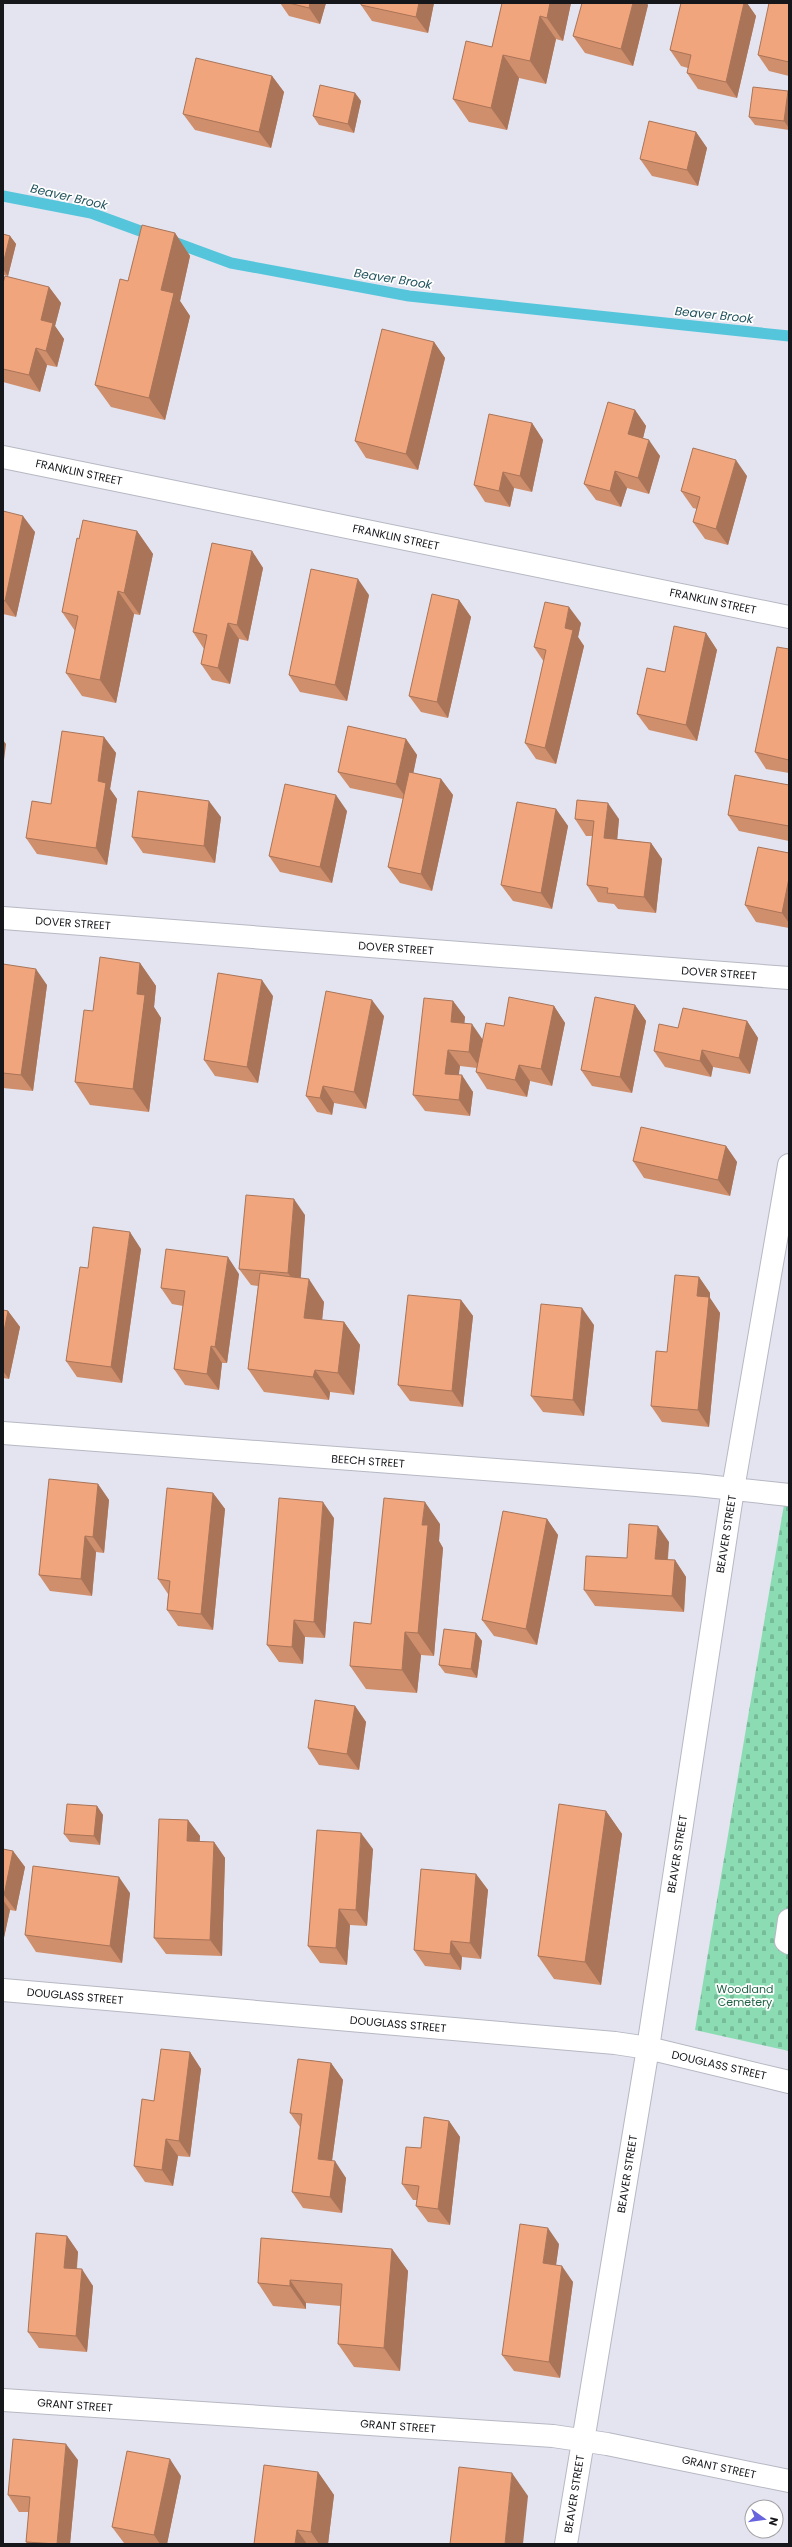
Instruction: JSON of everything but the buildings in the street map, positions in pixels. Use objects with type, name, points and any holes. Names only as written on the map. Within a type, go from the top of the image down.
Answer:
[{"type":"street","name":"FRANKLIN STREET","points":[[3,457],[789,617]]},
{"type":"street","name":"DOVER STREET","points":[[3,918],[789,978]]},
{"type":"street","name":"BEAVER STREET","points":[[566,2544],[582,2439],[648,2048],[733,1489],[789,1165]]},
{"type":"street","name":"BEECH STREET","points":[[3,1434],[733,1489],[789,1495]]},
{"type":"street","points":[[789,1920],[786,1941],[789,1943]]},
{"type":"street","name":"DOUGLASS STREET","points":[[3,1990],[615,2043],[648,2048],[789,2082]]},
{"type":"street","name":"GRANT STREET","points":[[3,2400],[582,2439],[789,2481]]},
{"type":"green space","name":"Woodland Cemetery","points":[[789,1475],[789,2051],[695,2030]]},
{"type":"waterway","name":"Beaver Brook","points":[[3,196],[91,213],[154,236]]},
{"type":"waterway","name":"Beaver Brook","points":[[171,241],[231,263],[409,296],[789,336]]}]
